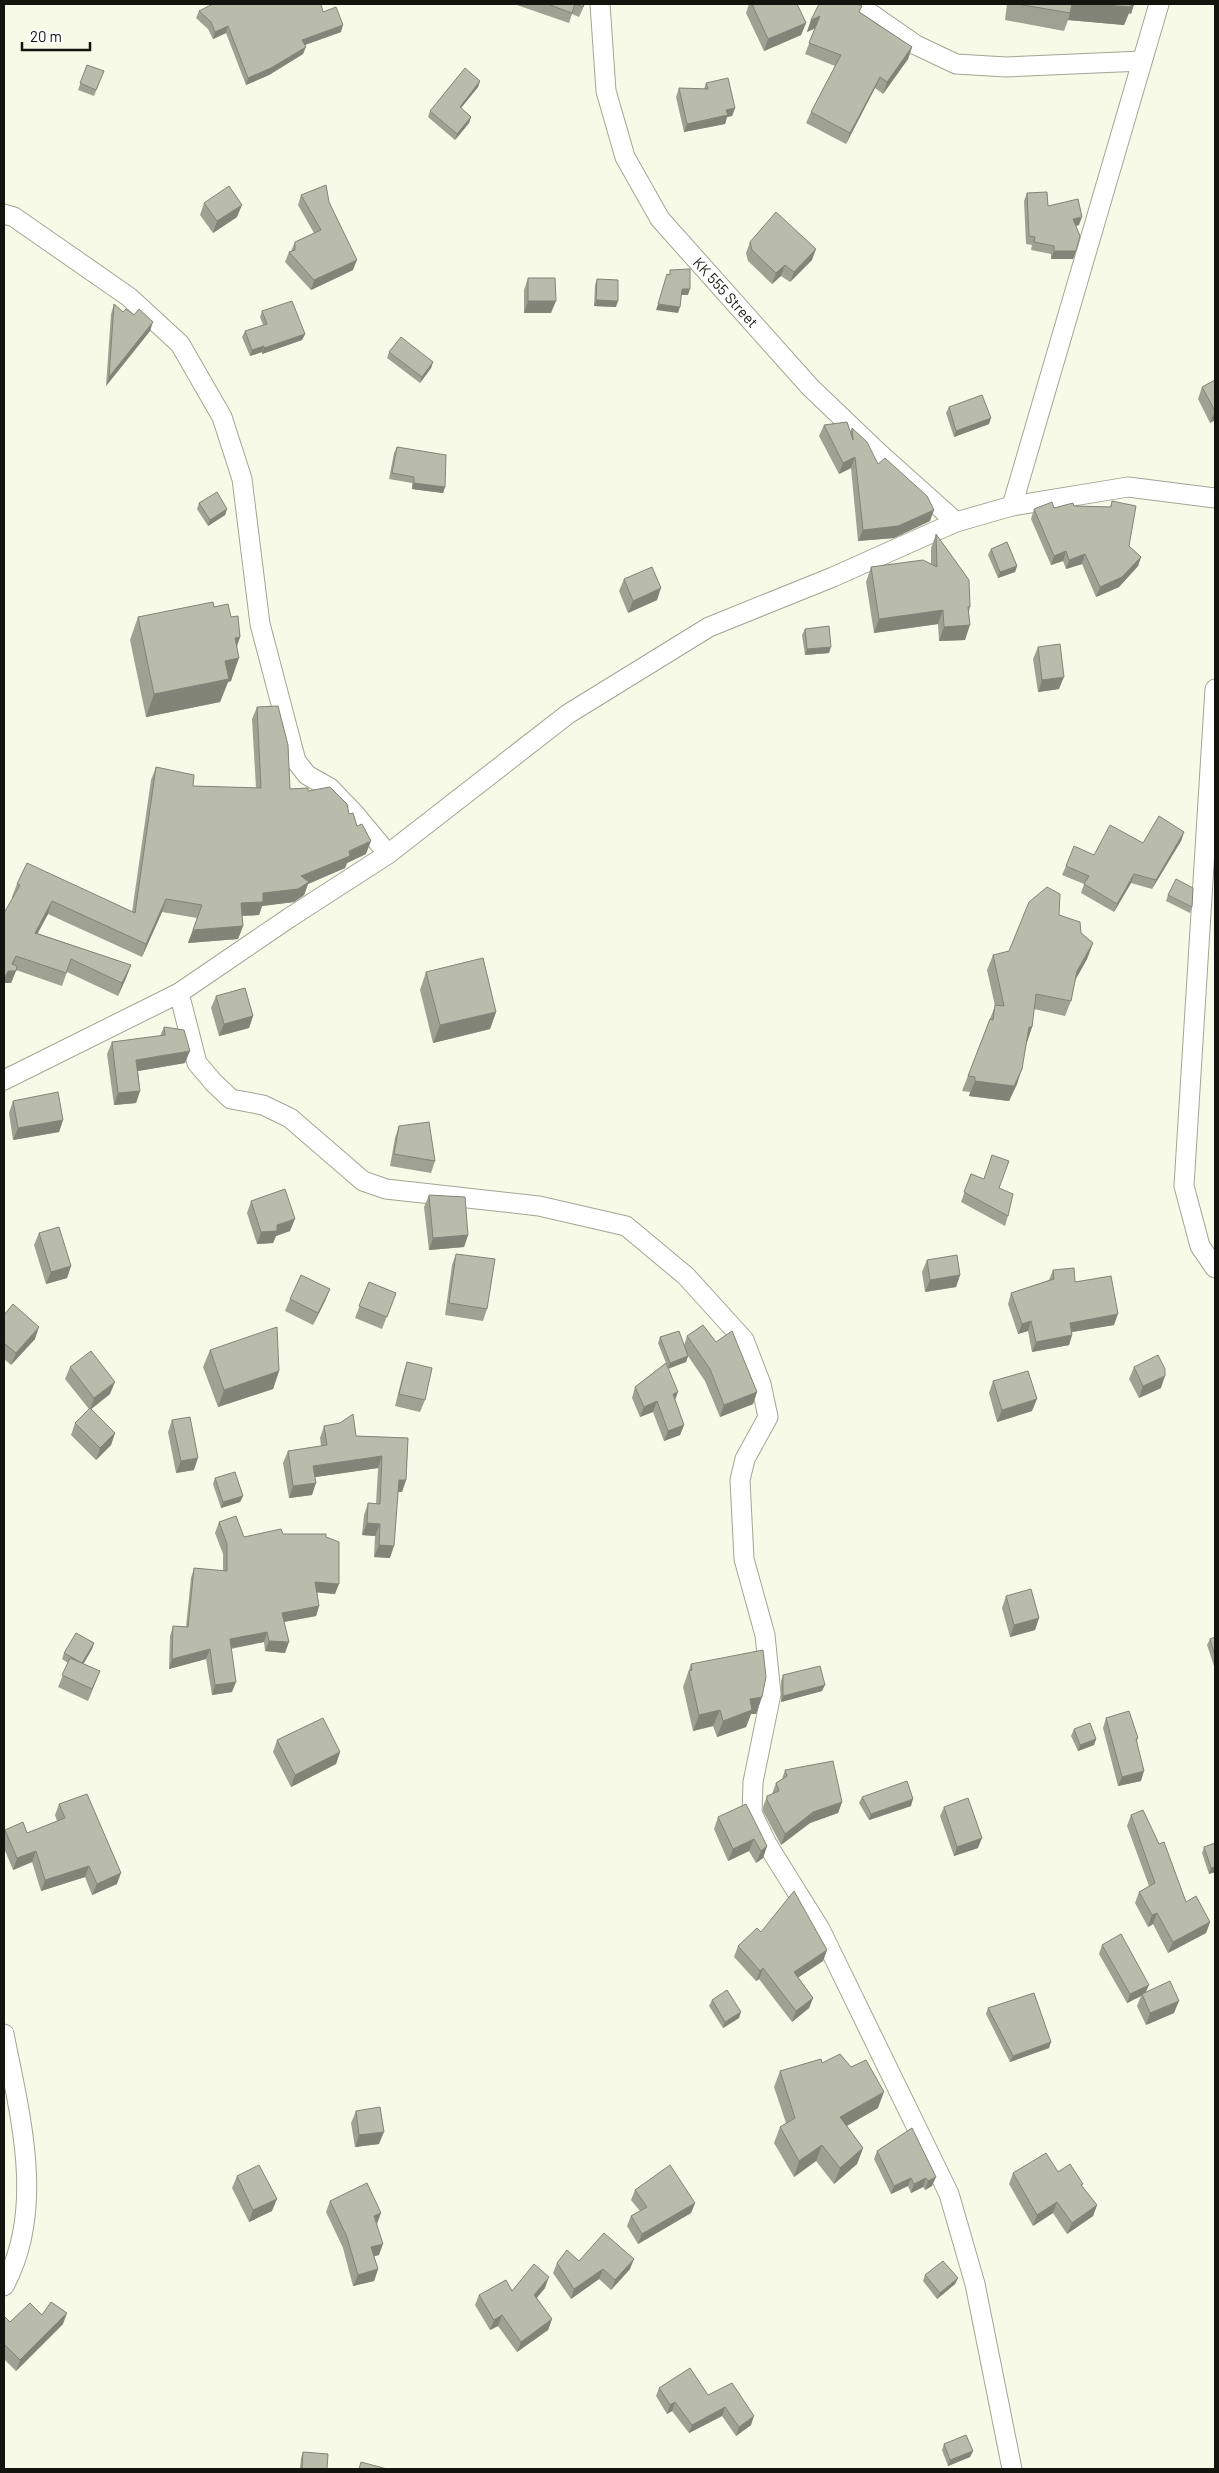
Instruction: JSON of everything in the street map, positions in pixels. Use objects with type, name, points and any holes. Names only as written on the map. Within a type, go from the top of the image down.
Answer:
[{"type":"street","name":"KK 555 Street","points":[[600,4],[606,91],[625,157],[660,219],[810,387],[879,453],[956,522]]},
{"type":"street","points":[[857,4],[916,45],[956,64],[1006,67],[1142,61]]},
{"type":"street","points":[[1012,506],[1159,4]]},
{"type":"street","points":[[4,214],[14,217],[129,297],[180,344],[200,375],[222,418],[242,479],[260,624],[296,761],[307,775],[330,788],[354,813],[388,854]]},
{"type":"street","points":[[4,1080],[178,994],[289,918],[388,854],[568,714],[710,627],[834,577],[956,522],[1012,506],[1128,487],[1215,498]]},
{"type":"street","points":[[1215,689],[1184,1186],[1200,1246],[1215,1268]]},
{"type":"street","points":[[178,994],[197,1063],[231,1099],[263,1105],[290,1118],[364,1180],[386,1189],[539,1206],[626,1226],[686,1276],[744,1340],[761,1384],[768,1417],[745,1459],[740,1480],[744,1559],[765,1635],[771,1694],[752,1782],[752,1813],[767,1844],[824,1937],[949,2194],[975,2284],[1012,2469]]},
{"type":"street","points":[[4,2034],[23,2132],[26,2218],[7,2275]]},
{"type":"building","points":[[213,4],[321,4],[323,12],[336,7],[343,25],[302,40],[306,47],[271,68],[248,78],[228,26],[215,32],[211,22],[199,11]]},
{"type":"building","points":[[547,4],[575,4],[572,13]]},
{"type":"building","points":[[752,4],[797,4],[806,23],[768,39]]},
{"type":"building","points":[[819,4],[857,4],[862,6],[859,12],[912,47],[887,82],[880,77],[850,133],[811,112],[841,55],[809,43],[820,16],[811,20]]},
{"type":"building","points":[[1017,4],[1072,4],[1070,13]]},
{"type":"building","points":[[1092,4],[1131,4],[1131,7]]},
{"type":"building","points":[[87,65],[104,71],[96,90],[80,83]]},
{"type":"building","points":[[465,68],[480,81],[460,107],[471,117],[457,134],[430,111]]},
{"type":"building","points":[[728,78],[735,108],[726,110],[728,115],[687,124],[679,88],[708,89],[706,83]]},
{"type":"building","points":[[326,185],[329,202],[357,260],[314,280],[289,252],[295,250],[295,242],[321,230],[301,195]]},
{"type":"building","points":[[229,186],[242,205],[217,221],[204,203]]},
{"type":"building","points":[[1047,192],[1048,206],[1078,199],[1082,217],[1073,219],[1080,236],[1076,251],[1054,251],[1054,246],[1034,242],[1035,237],[1029,236],[1027,193]]},
{"type":"building","points":[[776,212],[816,249],[794,272],[785,265],[776,273],[752,250],[750,242]]},
{"type":"building","points":[[690,269],[690,289],[682,289],[680,307],[658,304],[667,274],[670,275],[670,270]]},
{"type":"building","points":[[528,278],[555,278],[556,301],[528,301]]},
{"type":"building","points":[[597,279],[618,280],[618,301],[596,300]]},
{"type":"building","points":[[292,301],[305,334],[264,348],[264,346],[252,350],[245,331],[267,324],[262,311]]},
{"type":"building","points":[[114,304],[123,312],[126,309],[134,315],[139,309],[153,322],[109,377]]},
{"type":"building","points":[[401,337],[433,362],[422,377],[389,352]]},
{"type":"building","points":[[1215,380],[1215,411],[1202,387]]},
{"type":"building","points":[[982,395],[991,418],[956,431],[949,407]]},
{"type":"building","points":[[847,422],[853,440],[852,428],[867,442],[878,464],[885,458],[927,496],[934,510],[898,526],[863,530],[855,457],[843,463],[824,425]]},
{"type":"building","points":[[397,447],[446,455],[445,487],[414,483],[414,477],[392,473]]},
{"type":"building","points":[[217,492],[227,509],[210,520],[199,503]]},
{"type":"building","points":[[1112,501],[1136,506],[1129,546],[1141,557],[1122,577],[1100,587],[1085,554],[1069,560],[1066,551],[1054,556],[1034,509],[1052,502],[1054,508],[1073,503],[1074,506],[1111,507]]},
{"type":"building","points":[[936,534],[969,580],[970,607],[968,607],[970,625],[944,627],[943,610],[879,619],[871,567],[923,560],[937,567]]},
{"type":"building","points":[[1007,542],[1017,566],[1000,572],[991,549]]},
{"type":"building","points":[[652,567],[661,588],[633,601],[624,579]]},
{"type":"building","points":[[213,602],[214,607],[228,604],[231,617],[238,616],[240,637],[235,638],[239,658],[225,661],[229,679],[154,694],[138,617]]},
{"type":"building","points":[[829,626],[831,647],[807,649],[805,629]]},
{"type":"building","points":[[1060,644],[1064,677],[1042,680],[1038,647]]},
{"type":"building","points":[[278,706],[288,745],[290,789],[308,788],[308,791],[330,787],[347,804],[349,814],[353,813],[357,826],[362,824],[371,841],[349,851],[350,856],[301,876],[309,882],[298,889],[263,893],[263,902],[241,903],[243,926],[193,930],[202,905],[166,899],[146,944],[52,901],[35,933],[131,965],[122,983],[71,959],[66,973],[16,956],[12,964],[17,966],[16,971],[8,971],[4,979],[4,913],[20,885],[17,884],[27,863],[135,913],[156,767],[194,775],[193,786],[261,788],[257,707]]},
{"type":"building","points":[[1159,816],[1184,832],[1156,880],[1134,874],[1117,904],[1084,884],[1089,876],[1066,866],[1074,846],[1094,855],[1110,825],[1143,843]]},
{"type":"building","points":[[1176,879],[1193,888],[1192,907],[1168,895]]},
{"type":"building","points":[[1047,887],[1060,894],[1059,915],[1080,922],[1081,933],[1093,943],[1077,971],[1071,1001],[1036,994],[1032,1027],[1029,1027],[1022,1069],[1014,1086],[975,1081],[975,1077],[968,1076],[990,1019],[993,1020],[995,1005],[1004,1006],[993,955],[1009,951],[1029,902]]},
{"type":"building","points":[[483,958],[496,1012],[440,1025],[426,972]]},
{"type":"building","points":[[245,988],[253,1016],[224,1024],[216,996]]},
{"type":"building","points":[[164,1027],[184,1030],[190,1051],[136,1060],[140,1091],[118,1093],[112,1042],[165,1035]]},
{"type":"building","points":[[58,1092],[63,1120],[18,1128],[13,1101]]},
{"type":"building","points":[[429,1122],[435,1161],[394,1154],[399,1126]]},
{"type":"building","points":[[992,1155],[1009,1161],[999,1188],[1013,1194],[1008,1216],[964,1192],[971,1174],[984,1179]]},
{"type":"building","points":[[285,1189],[295,1219],[277,1225],[277,1231],[261,1232],[251,1201]]},
{"type":"building","points":[[429,1195],[465,1197],[468,1235],[433,1238]]},
{"type":"building","points":[[59,1227],[71,1266],[51,1272],[39,1233]]},
{"type":"building","points":[[456,1254],[495,1259],[487,1309],[449,1303]]},
{"type":"building","points":[[957,1255],[960,1275],[930,1280],[927,1260]]},
{"type":"building","points":[[1074,1268],[1075,1282],[1111,1276],[1118,1314],[1070,1323],[1072,1335],[1036,1342],[1031,1321],[1022,1324],[1011,1293],[1054,1279],[1053,1270]]},
{"type":"building","points":[[301,1275],[330,1289],[318,1313],[290,1299]]},
{"type":"building","points":[[369,1282],[396,1293],[387,1317],[359,1306]]},
{"type":"building","points":[[13,1304],[39,1327],[16,1353],[4,1343],[4,1315]]},
{"type":"building","points":[[703,1325],[716,1342],[732,1331],[757,1392],[724,1405],[710,1369],[687,1336]]},
{"type":"building","points":[[277,1327],[279,1371],[224,1390],[210,1350]]},
{"type":"building","points":[[679,1331],[688,1356],[670,1363],[660,1337]]},
{"type":"building","points":[[91,1351],[115,1382],[94,1398],[70,1367]]},
{"type":"building","points":[[1158,1355],[1165,1369],[1165,1376],[1143,1386],[1134,1367]]},
{"type":"building","points":[[407,1362],[432,1368],[425,1400],[399,1394]]},
{"type":"building","points":[[666,1363],[678,1392],[673,1394],[684,1425],[668,1431],[657,1401],[644,1407],[635,1387]]},
{"type":"building","points":[[1028,1371],[1037,1399],[1002,1410],[993,1381]]},
{"type":"building","points":[[90,1408],[115,1433],[100,1448],[75,1423]]},
{"type":"building","points":[[353,1414],[356,1436],[408,1438],[406,1480],[399,1480],[394,1546],[379,1545],[380,1524],[367,1523],[368,1503],[380,1504],[382,1456],[313,1466],[316,1483],[293,1486],[288,1451],[327,1445],[324,1426],[340,1423]]},
{"type":"building","points":[[190,1417],[198,1458],[181,1461],[172,1420]]},
{"type":"building","points":[[235,1472],[243,1496],[223,1502],[215,1478]]},
{"type":"building","points":[[236,1516],[244,1537],[281,1529],[283,1534],[326,1534],[326,1537],[339,1542],[339,1584],[315,1582],[319,1606],[282,1613],[289,1642],[269,1641],[267,1632],[230,1639],[236,1682],[215,1685],[210,1649],[172,1659],[173,1626],[188,1627],[194,1568],[227,1571],[227,1544],[219,1522]]},
{"type":"building","points":[[1031,1589],[1039,1618],[1014,1625],[1006,1596]]},
{"type":"building","points":[[76,1633],[94,1643],[82,1663],[64,1653]]},
{"type":"building","points":[[1215,1637],[1215,1656],[1210,1639]]},
{"type":"building","points":[[763,1650],[766,1677],[762,1697],[750,1699],[752,1710],[723,1721],[720,1710],[699,1715],[689,1671],[692,1670],[691,1664]]},
{"type":"building","points":[[70,1658],[100,1671],[92,1689],[62,1675]]},
{"type":"building","points":[[820,1666],[825,1685],[783,1696],[783,1675]]},
{"type":"building","points":[[1129,1711],[1138,1738],[1136,1739],[1144,1771],[1122,1777],[1106,1718]]},
{"type":"building","points":[[323,1718],[340,1752],[295,1775],[277,1740]]},
{"type":"building","points":[[1090,1723],[1096,1739],[1080,1745],[1074,1729]]},
{"type":"building","points":[[833,1761],[842,1802],[813,1812],[785,1834],[767,1800],[767,1796],[779,1791],[776,1783],[787,1776],[785,1770]]},
{"type":"building","points":[[907,1781],[913,1799],[871,1814],[862,1797]]},
{"type":"building","points":[[87,1794],[121,1873],[97,1884],[89,1866],[45,1880],[36,1851],[17,1858],[5,1830],[23,1822],[27,1833],[65,1818],[59,1804]]},
{"type":"building","points":[[968,1798],[982,1838],[957,1847],[944,1807]]},
{"type":"building","points":[[746,1804],[767,1846],[761,1851],[754,1839],[733,1849],[718,1817]]},
{"type":"building","points":[[1143,1810],[1159,1844],[1164,1842],[1186,1902],[1196,1896],[1210,1922],[1173,1942],[1157,1913],[1152,1915],[1139,1892],[1155,1883],[1131,1815]]},
{"type":"building","points":[[1215,1843],[1215,1867],[1211,1868],[1204,1847]]},
{"type":"building","points":[[794,1891],[827,1950],[794,1972],[813,1998],[796,2011],[763,1968],[760,1971],[738,1946],[757,1928],[761,1932]]},
{"type":"building","points":[[1121,1934],[1149,1985],[1130,1994],[1102,1945]]},
{"type":"building","points":[[1170,1981],[1179,2001],[1150,2013],[1142,1994]]},
{"type":"building","points":[[727,1990],[741,2012],[725,2022],[712,2000]]},
{"type":"building","points":[[1034,1993],[1051,2042],[1013,2056],[988,2008]]},
{"type":"building","points":[[840,2054],[851,2067],[866,2060],[884,2092],[840,2117],[863,2148],[840,2168],[822,2145],[799,2161],[780,2127],[795,2118],[780,2071],[821,2059],[822,2063]]},
{"type":"building","points":[[380,2107],[384,2132],[359,2135],[356,2111]]},
{"type":"building","points":[[912,2128],[936,2177],[928,2181],[926,2178],[914,2184],[911,2178],[894,2186],[877,2151]]},
{"type":"building","points":[[1046,2153],[1058,2172],[1070,2164],[1083,2184],[1081,2185],[1097,2205],[1072,2223],[1057,2202],[1037,2215],[1013,2173]]},
{"type":"building","points":[[259,2165],[277,2199],[253,2210],[237,2176]]},
{"type":"building","points":[[670,2165],[695,2203],[642,2234],[631,2216],[647,2207],[635,2190]]},
{"type":"building","points":[[367,2183],[381,2213],[374,2216],[383,2244],[371,2247],[378,2269],[358,2275],[347,2237],[330,2201]]},
{"type":"building","points":[[604,2233],[634,2259],[615,2280],[603,2269],[574,2289],[557,2263],[567,2250],[579,2261]]},
{"type":"building","points":[[943,2261],[958,2278],[940,2293],[925,2275]]},
{"type":"building","points":[[534,2264],[549,2277],[534,2295],[552,2319],[521,2342],[502,2315],[494,2320],[479,2295],[506,2280],[512,2291]]},
{"type":"building","points":[[51,2302],[67,2313],[20,2360],[4,2344],[4,2316],[10,2322],[30,2303],[42,2315]]},
{"type":"building","points":[[690,2368],[708,2395],[732,2383],[754,2416],[739,2427],[725,2407],[692,2425],[675,2402],[670,2405],[659,2388]]},
{"type":"building","points":[[966,2435],[973,2451],[950,2460],[944,2444]]},
{"type":"building","points":[[303,2452],[328,2454],[327,2469],[302,2469]]},
{"type":"building","points":[[361,2462],[387,2469],[359,2469]]}]
